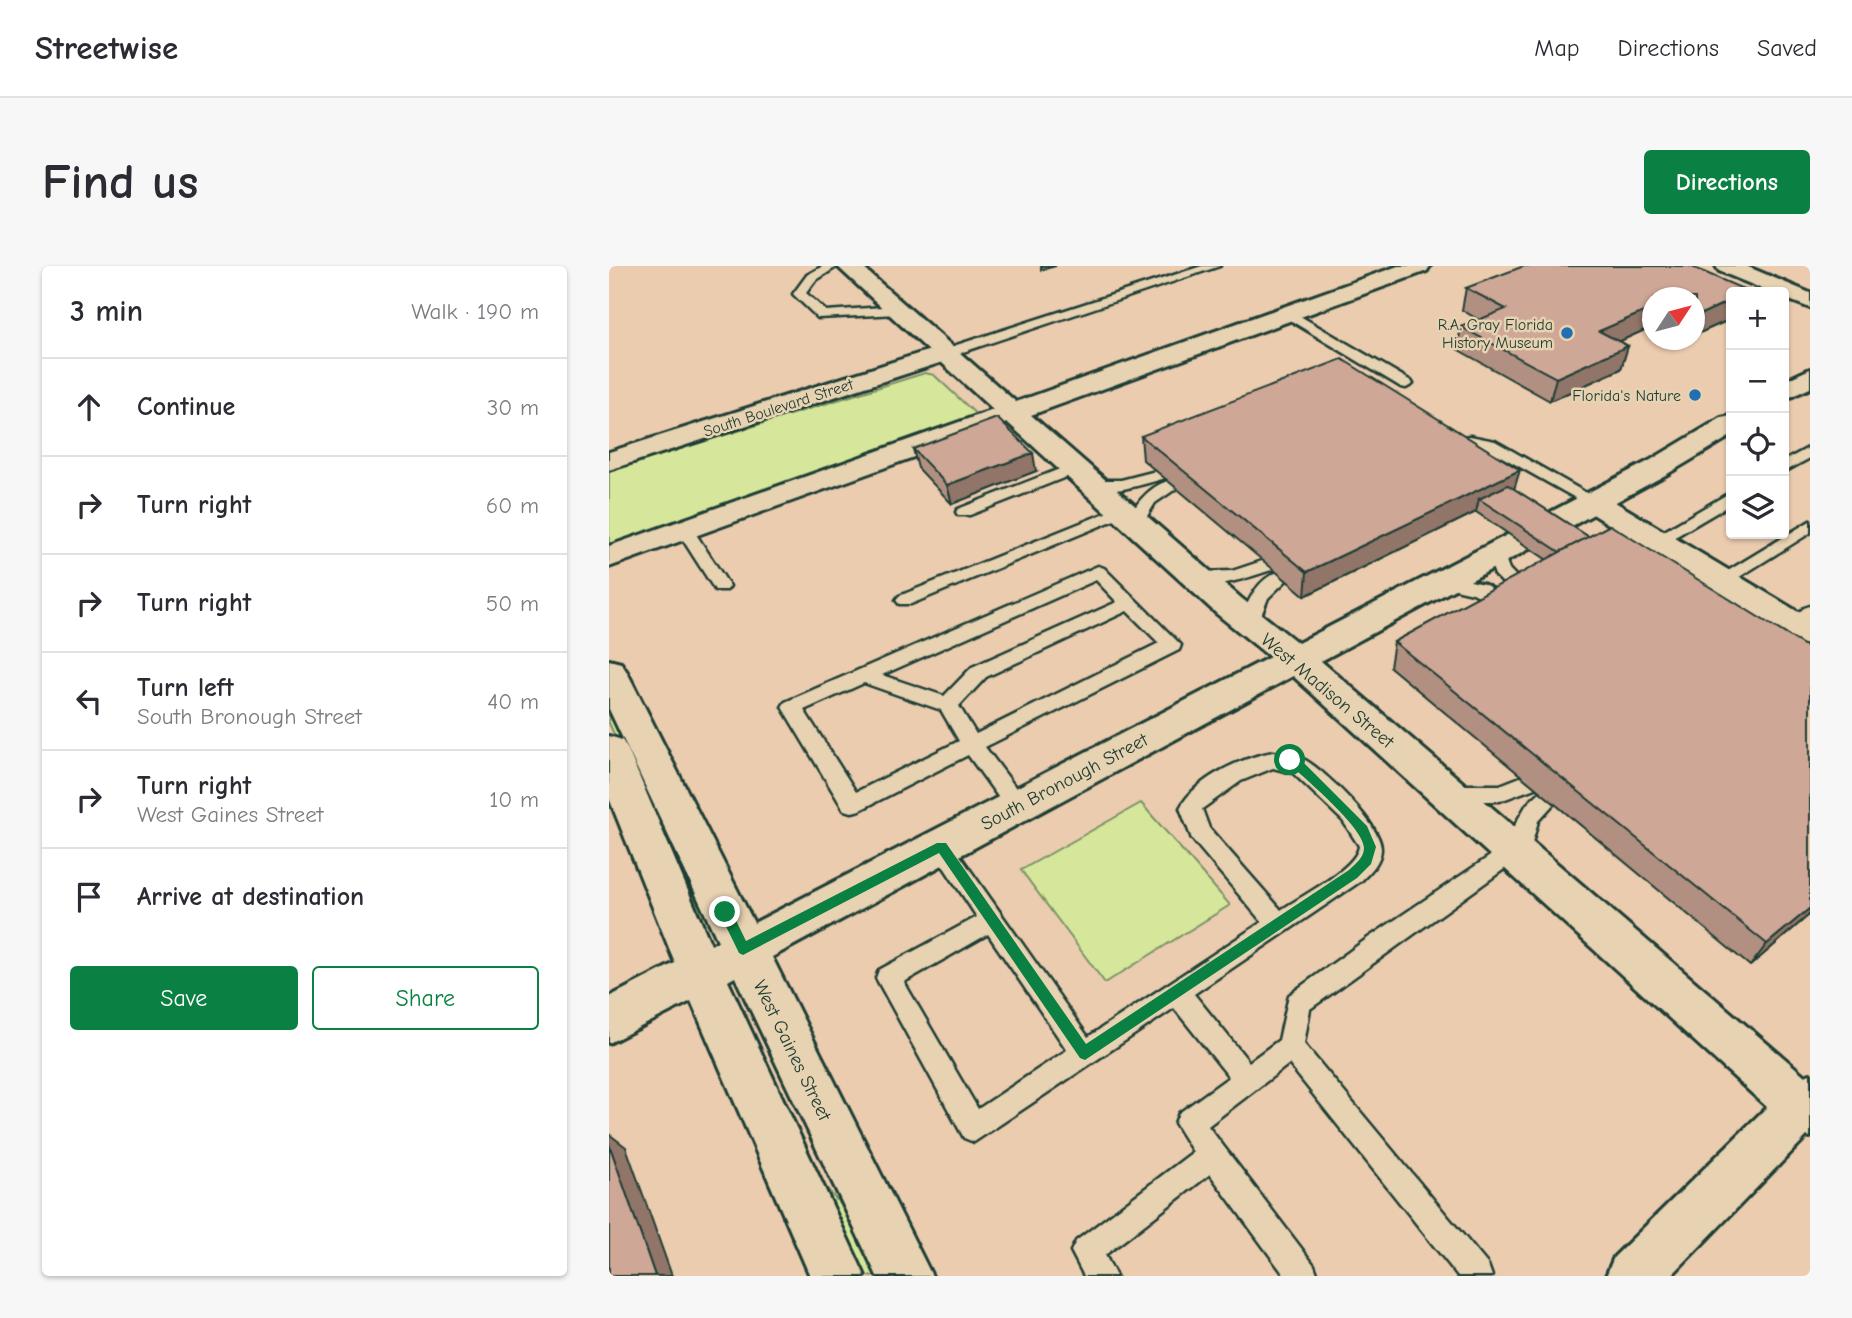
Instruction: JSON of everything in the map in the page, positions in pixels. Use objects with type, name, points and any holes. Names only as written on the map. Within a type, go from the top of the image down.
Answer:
[{"type":"main road","name":"West Madison Street","points":[[848,266],[1249,624],[1294,660],[1807,1105]]},
{"type":"main road","points":[[609,557],[1419,266]]},
{"type":"main road","points":[[1727,266],[1810,301]]},
{"type":"main road","name":"South Boulevard Street","points":[[609,461],[946,353]]},
{"type":"main road","points":[[1789,389],[1810,377]]},
{"type":"main road","name":"South Bronough Street","points":[[609,1021],[1660,467],[1726,427]]},
{"type":"main road","points":[[1594,502],[1722,580],[1805,623]]},
{"type":"main road","name":"West Gaines Street","points":[[609,672],[722,960],[838,1276]]},
{"type":"main road","name":"West Gaines Street","points":[[609,750],[655,866],[722,960],[905,1276]]},
{"type":"main road","points":[[1633,1276],[1807,1105]]},
{"type":"lane","points":[[832,266],[811,278],[799,294],[823,315],[898,310]]},
{"type":"lane","points":[[946,353],[1214,266]]},
{"type":"lane","points":[[1288,313],[1406,384]]},
{"type":"lane","points":[[1439,445],[1470,441],[1490,444],[1594,502]]},
{"type":"lane","points":[[1789,464],[1810,452]]},
{"type":"lane","points":[[905,600],[1129,517],[1166,480],[1121,485],[1084,477],[964,512]]},
{"type":"lane","points":[[1657,540],[1726,500]]},
{"type":"lane","points":[[1722,580],[1810,526]]},
{"type":"lane","points":[[684,529],[721,586]]},
{"type":"lane","points":[[1521,540],[1501,571],[1523,593]]},
{"type":"lane","points":[[1198,578],[1233,577],[1275,571],[1255,601],[1249,624]]},
{"type":"lane","points":[[1098,572],[1130,603],[1172,645],[852,804],[792,707],[1098,572]]},
{"type":"lane","points":[[1444,581],[1478,588],[1505,603]]},
{"type":"lane","points":[[948,705],[979,672],[1130,603]]},
{"type":"lane","points":[[864,676],[948,705],[972,745],[1017,806]]},
{"type":"lane","points":[[992,920],[888,978],[974,1128],[1353,874],[1366,861],[1370,847],[1363,829],[1300,766],[1290,760],[1276,758],[1261,760],[1197,799],[1191,808],[1200,833],[1278,923]]},
{"type":"lane","points":[[1447,792],[1493,796],[1514,791],[1528,782]]},
{"type":"lane","points":[[1303,1276],[1189,1123],[1291,1047],[1298,1003],[1377,945],[1516,853],[1533,809],[1548,798]]},
{"type":"lane","points":[[941,846],[1085,1054]]},
{"type":"lane","points":[[1177,992],[1247,1080]]},
{"type":"lane","points":[[1291,1047],[1476,1276]]},
{"type":"lane","points":[[1101,1276],[1086,1251],[1213,1154]]},
{"type":"green space","points":[[925,373],[934,375],[977,415],[609,547],[609,471]]},
{"type":"green space","points":[[609,697],[707,914],[698,919],[609,723]]},
{"type":"green space","points":[[1141,803],[1230,905],[1105,983],[1021,870]]},
{"type":"green space","points":[[819,1183],[823,1184],[860,1227],[886,1276],[856,1276]]},
{"type":"building","name":"R.A. Gray Florida History Museum","points":[[1524,266],[1690,266],[1738,287],[1726,287],[1726,302],[1705,312],[1705,287],[1642,287],[1642,313],[1599,331],[1628,346],[1556,378],[1461,327],[1506,309],[1466,288]]},
{"type":"building","points":[[1342,359],[1520,470],[1307,572],[1141,436]]},
{"type":"building","points":[[997,418],[1033,453],[947,485],[913,449]]},
{"type":"building","points":[[1508,485],[1589,537],[1560,552],[1479,499]]},
{"type":"building","points":[[1610,525],[1810,649],[1810,908],[1767,944],[1394,642]]},
{"type":"building","points":[[609,1144],[655,1276],[609,1276]]},
{"type":"place","name":"R.A. Gray Florida History Museum","points":[[1567,333]]},
{"type":"place","name":"Florida's Nature","points":[[1695,395]]},
{"type":"route","points":[[725,912],[743,949],[941,846],[1085,1054],[1353,874],[1366,861],[1370,847],[1363,829],[1300,766],[1290,760]]}]
